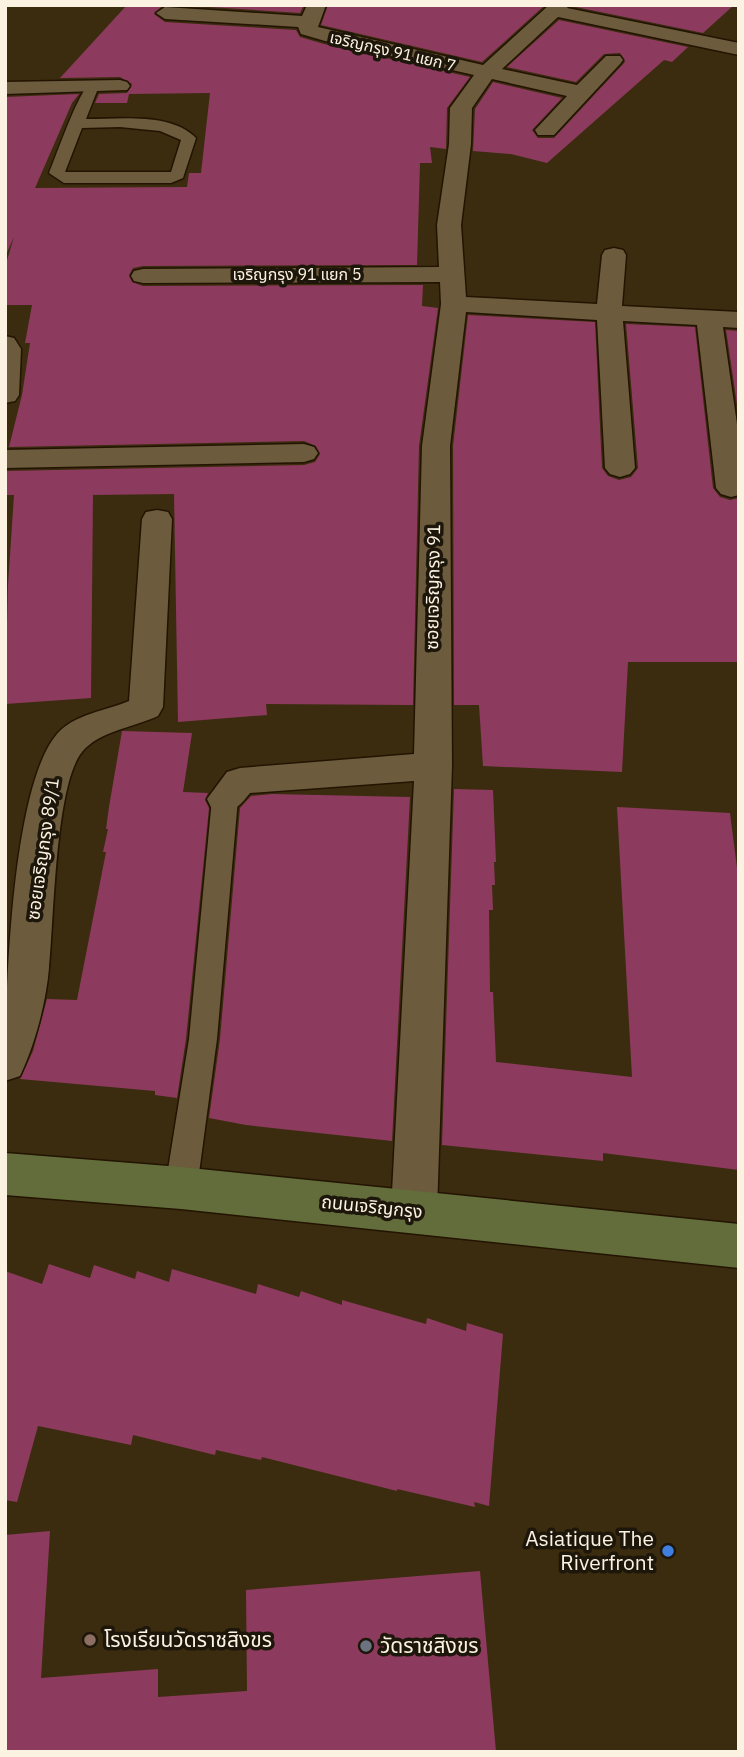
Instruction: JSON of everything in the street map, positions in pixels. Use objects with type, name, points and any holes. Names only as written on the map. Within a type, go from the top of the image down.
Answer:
[{"type":"main road","name":"ถนนเจริญกรุง","points":[[5,1174],[181,1188],[739,1246]]},
{"type":"street","points":[[555,7],[739,49]]},
{"type":"street","name":"ซอยเจริญกรุง 91","points":[[414,1212],[433,766],[432,646],[436,446],[452,289],[449,225],[460,144],[461,108],[486,73],[555,7]]},
{"type":"street","points":[[165,13],[312,14]]},
{"type":"street","name":"เจริญกรุง 91 แยก 7","points":[[312,14],[308,30],[312,32],[486,73]]},
{"type":"street","points":[[546,130],[579,92],[613,60]]},
{"type":"street","points":[[486,73],[579,92]]},
{"type":"street","points":[[5,88],[120,86]]},
{"type":"street","points":[[614,255],[608,311],[620,468]]},
{"type":"street","name":"เจริญกรุง 91 แยก 5","points":[[143,275],[452,289],[608,311],[739,320]]},
{"type":"street","points":[[709,319],[731,488]]},
{"type":"street","points":[[5,395],[7,346]]},
{"type":"street","points":[[5,459],[304,453]]},
{"type":"street","name":"ซอยเจริญกรุง 89/1","points":[[5,1063],[29,972],[39,852],[55,763],[68,743],[85,732],[146,706],[157,519]]},
{"type":"street","points":[[225,799],[240,782],[433,766]]},
{"type":"lane","points":[[76,124],[168,126],[189,138],[178,175],[171,178],[64,178],[57,173],[76,124],[92,86]]},
{"type":"lane","points":[[181,1188],[203,1039],[225,799]]},
{"type":"building","points":[[127,5],[163,5],[154,14],[165,22],[296,30],[300,37],[324,44],[470,77],[447,108],[446,149],[430,147],[432,163],[420,163],[417,265],[143,266],[133,268],[129,275],[132,282],[143,286],[423,285],[422,306],[438,308],[419,446],[413,705],[266,704],[267,715],[178,722],[174,494],[93,495],[91,698],[5,704],[8,585],[14,495],[5,495],[5,471],[304,465],[315,462],[320,454],[316,446],[304,441],[9,447],[22,395],[30,343],[25,343],[32,305],[5,305],[5,267],[14,237],[5,257],[5,97],[79,94],[72,103],[35,188],[187,187],[189,173],[201,173],[210,93],[129,94],[127,103],[95,103],[99,94],[127,93],[132,84],[120,77],[60,78]]},
{"type":"building","points":[[178,5],[304,5],[300,13]]},
{"type":"building","points":[[328,5],[545,5],[482,62],[321,25]]},
{"type":"building","points":[[734,5],[703,33],[571,6]]},
{"type":"building","points":[[559,20],[688,47],[672,62],[664,60],[547,163],[511,154],[473,151],[475,109],[493,82],[562,98],[532,130],[538,138],[554,138],[625,62],[620,53],[604,54],[576,82],[507,67]]},
{"type":"building","points":[[468,315],[595,322],[602,468],[608,476],[619,480],[631,477],[638,468],[626,324],[695,327],[713,488],[720,497],[730,500],[739,498],[739,662],[628,662],[622,772],[483,766],[479,705],[454,705],[453,446]]},
{"type":"building","points":[[726,330],[739,331],[739,418]]},
{"type":"building","points":[[122,731],[192,733],[183,792],[208,793],[205,800],[209,808],[186,1039],[177,1098],[155,1095],[155,1091],[20,1079],[33,1051],[47,999],[77,1000],[106,852],[103,852],[106,829]]},
{"type":"building","points":[[454,789],[493,790],[496,862],[495,885],[492,885],[493,910],[489,910],[490,992],[493,992],[496,1062],[632,1077],[617,807],[730,813],[739,884],[739,1170],[603,1153],[603,1161],[442,1145]]},
{"type":"building","points":[[272,794],[410,797],[392,1141],[246,1125],[209,1118],[220,1039],[240,808],[251,796]]},
{"type":"building","points":[[49,1264],[90,1278],[94,1265],[135,1279],[137,1271],[169,1282],[172,1269],[256,1294],[258,1284],[299,1297],[301,1291],[342,1305],[342,1300],[426,1324],[427,1318],[466,1331],[467,1323],[503,1334],[489,1506],[474,1502],[475,1507],[397,1491],[262,1457],[261,1460],[216,1450],[215,1455],[133,1435],[131,1445],[38,1426],[17,1502],[5,1500],[5,1271],[42,1284]]},
{"type":"building","points":[[50,1531],[41,1678],[158,1669],[158,1697],[247,1691],[246,1590],[480,1571],[496,1752],[5,1752],[5,1535]]},
{"type":"place","name":"Asiatique The Riverfront","points":[[668,1551]]},
{"type":"place","name":"โรงเรียนวัดราชสิงขร","points":[[90,1640]]},
{"type":"place","name":"วัดราชสิงขร","points":[[366,1646]]}]
